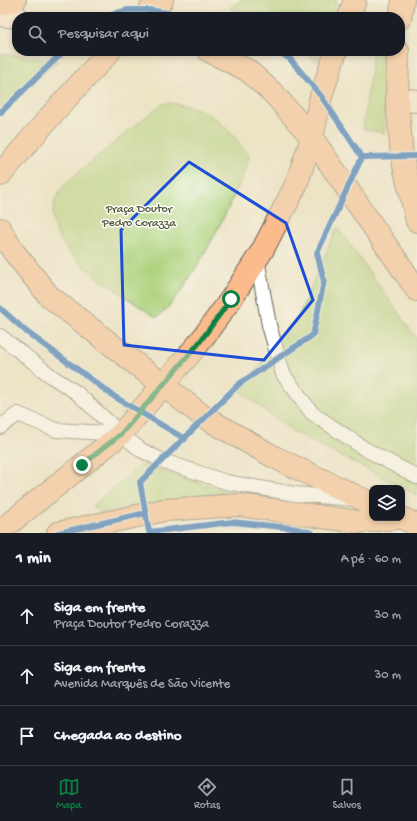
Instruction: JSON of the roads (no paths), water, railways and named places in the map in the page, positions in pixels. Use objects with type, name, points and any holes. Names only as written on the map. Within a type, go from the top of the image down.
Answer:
[{"type":"main road","points":[[0,4],[15,0]]},
{"type":"main road","points":[[149,12],[162,0]]},
{"type":"main road","points":[[351,12],[356,0]]},
{"type":"main road","points":[[401,12],[403,0]]},
{"type":"main road","points":[[0,175],[55,111],[105,56]]},
{"type":"main road","points":[[219,56],[246,70],[274,94],[312,138],[417,290]]},
{"type":"main road","points":[[0,531],[121,434],[199,343],[257,259],[296,185],[312,138],[321,96],[334,56]]},
{"type":"main road","points":[[399,56],[407,100],[402,156],[417,221]]},
{"type":"main road","points":[[0,229],[13,251],[49,296],[204,417],[274,457],[367,502]]},
{"type":"main road","points":[[58,533],[165,510],[238,505],[358,522],[369,521]]},
{"type":"main road","points":[[405,519],[417,525]]},
{"type":"street","points":[[0,15],[12,16]]},
{"type":"lane","points":[[257,259],[268,326],[283,374],[312,413],[365,449],[417,477]]},
{"type":"lane","points":[[0,336],[45,371],[77,393],[121,434],[141,450],[163,461],[226,482],[295,494],[367,502]]},
{"type":"lane","points":[[0,427],[18,414],[56,430],[121,434]]},
{"type":"park label","name":"Praça Doutor Pedro Corazza","points":[[139,217]]}]
